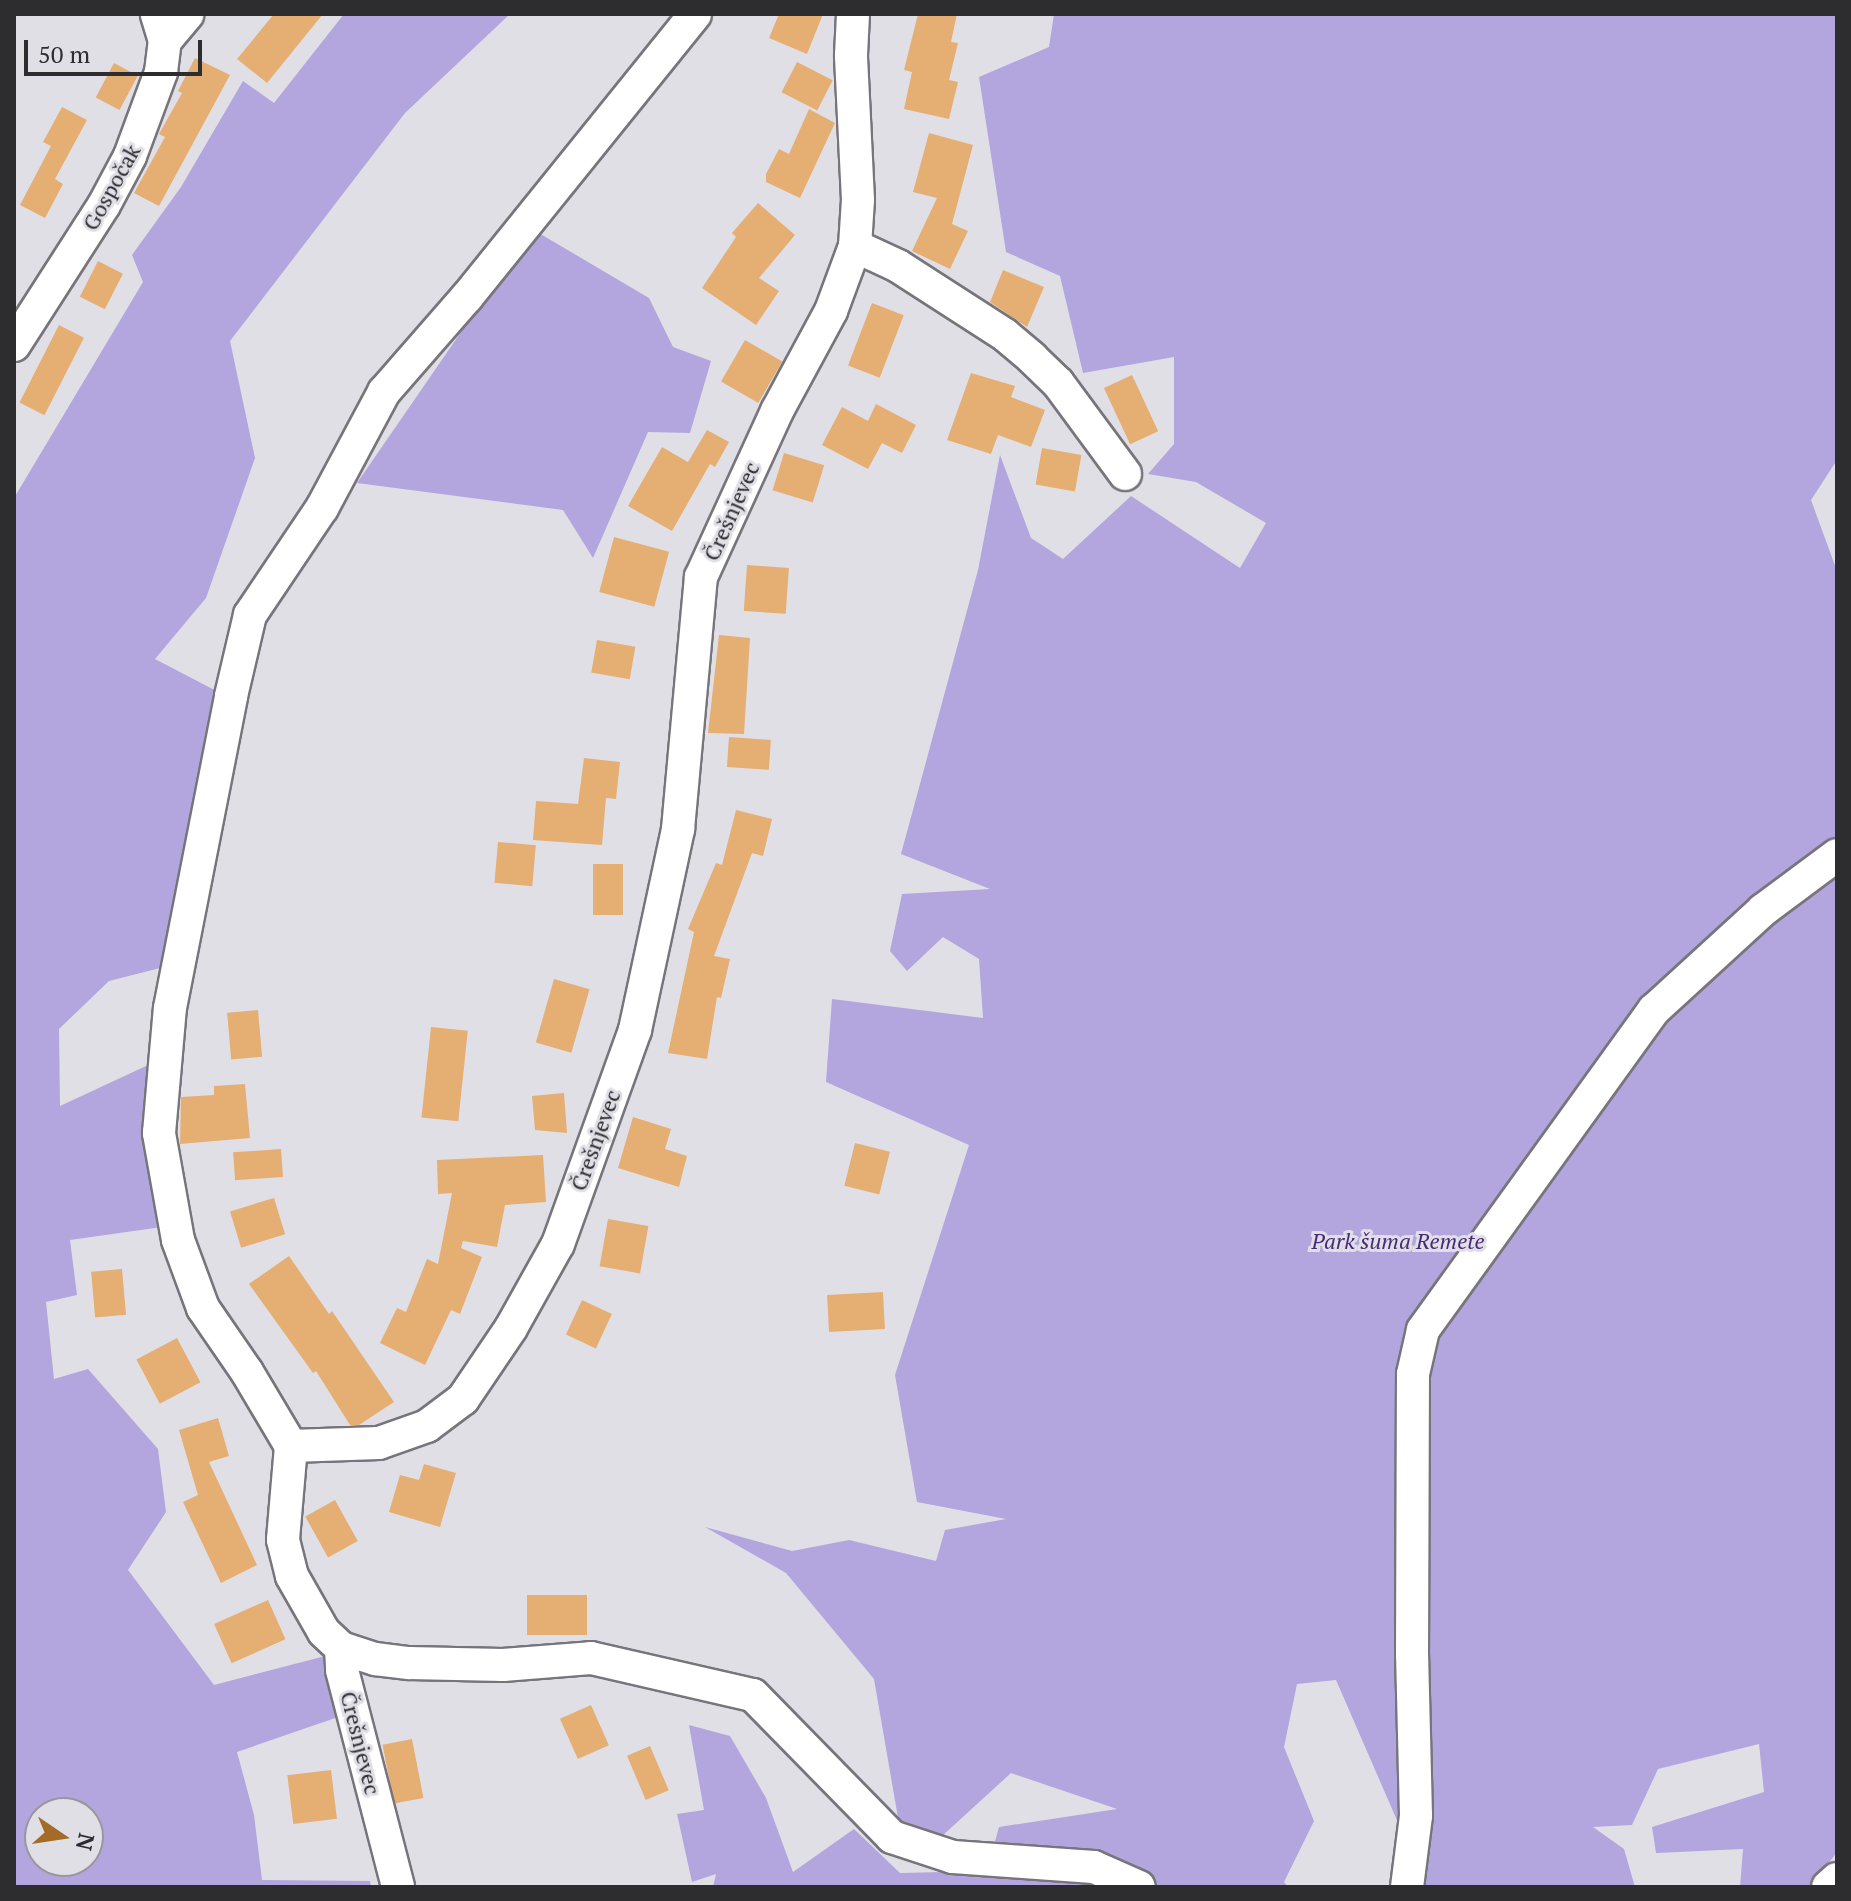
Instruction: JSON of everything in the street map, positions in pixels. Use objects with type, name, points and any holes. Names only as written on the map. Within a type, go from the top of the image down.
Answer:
[{"type":"street","points":[[161,27],[188,14]]},
{"type":"street","points":[[695,14],[467,297],[384,392],[322,508],[250,615],[231,696],[170,1008],[159,1133],[178,1240],[203,1308],[247,1372],[291,1446],[283,1540],[292,1576],[324,1632],[341,1648],[375,1659],[409,1663],[503,1665],[591,1658],[753,1695],[892,1837],[953,1857],[1094,1867],[1139,1887]]},
{"type":"street","name":"Črešnjevec","points":[[291,1446],[379,1443],[427,1426],[463,1399],[511,1328],[558,1244],[635,1030],[678,829],[701,577],[777,411],[820,336],[844,283],[855,246],[858,200],[851,55],[853,14]]},
{"type":"street","name":"Gospočak","points":[[14,345],[104,205],[130,156],[157,87],[161,27]]},
{"type":"street","points":[[855,246],[898,266],[1023,350],[1058,383],[1125,474]]},
{"type":"street","points":[[1407,1887],[1416,1816],[1412,1655],[1413,1374],[1423,1330],[1654,1010],[1763,910],[1837,855]]},
{"type":"street","name":"Črešnjevec","points":[[341,1648],[342,1670],[398,1887]]},
{"type":"street","points":[[1828,1887],[1837,1879]]},
{"type":"green space","points":[[344,14],[510,14],[405,113],[230,341],[255,458],[206,598],[155,659],[224,695],[168,966],[109,981],[59,1029],[60,1106],[146,1066],[162,1227],[70,1240],[77,1295],[46,1302],[54,1379],[88,1369],[158,1449],[166,1512],[128,1570],[214,1685],[329,1655],[344,1715],[237,1752],[254,1815],[262,1880],[370,1881],[371,1887],[14,1887],[14,498],[143,282],[132,255],[181,187],[243,81],[274,103]]},
{"type":"green space","name":"Park šuma Remete","points":[[1054,14],[1837,14],[1837,460],[1811,500],[1837,571],[1837,1852],[1811,1887],[1740,1887],[1743,1849],[1656,1853],[1652,1827],[1764,1792],[1759,1744],[1658,1769],[1632,1825],[1593,1827],[1624,1849],[1635,1887],[1426,1887],[1336,1680],[1297,1684],[1284,1747],[1314,1821],[1284,1882],[1288,1887],[1165,1887],[1128,1879],[1121,1887],[713,1887],[716,1874],[692,1882],[677,1814],[704,1810],[689,1725],[730,1736],[766,1798],[793,1872],[854,1829],[900,1873],[987,1871],[999,1827],[1117,1809],[1011,1773],[930,1847],[902,1841],[874,1679],[786,1573],[705,1527],[792,1551],[849,1540],[936,1561],[945,1530],[1006,1519],[917,1502],[895,1375],[969,1145],[826,1082],[832,999],[983,1018],[979,959],[943,937],[907,971],[890,951],[902,894],[990,889],[901,854],[978,570],[1000,455],[1031,538],[1063,559],[1131,496],[1240,568],[1266,523],[1196,482],[1148,474],[1174,444],[1174,357],[1083,373],[1060,276],[1006,252],[979,77],[1049,47]]},
{"type":"green space","points":[[532,229],[649,298],[673,347],[711,361],[690,433],[648,432],[593,558],[563,510],[357,483]]},
{"type":"building","points":[[274,14],[323,14],[267,83],[237,59]]},
{"type":"building","points":[[779,14],[823,14],[807,54],[769,38]]},
{"type":"building","points":[[918,14],[957,14],[951,42],[958,43],[949,80],[958,82],[949,119],[904,109],[912,72],[904,70]]},
{"type":"building","points":[[195,58],[230,75],[159,206],[134,193],[165,137],[159,134],[182,93],[178,91]]},
{"type":"building","points":[[797,62],[833,80],[817,110],[782,92]]},
{"type":"building","points":[[114,63],[138,76],[120,110],[96,97]]},
{"type":"building","points":[[62,107],[87,120],[55,179],[63,184],[45,218],[20,205],[51,146],[43,142]]},
{"type":"building","points":[[809,109],[835,123],[800,198],[766,182],[766,174],[779,149],[789,154]]},
{"type":"building","points":[[929,133],[973,145],[952,224],[968,231],[950,269],[912,251],[937,198],[913,192]]},
{"type":"building","points":[[758,203],[795,235],[759,278],[779,291],[756,325],[702,288],[736,237],[732,233]]},
{"type":"building","points":[[98,261],[123,274],[105,309],[80,297]]},
{"type":"building","points":[[1003,270],[1044,287],[1027,327],[990,302]]},
{"type":"building","points":[[872,303],[904,315],[880,378],[848,366]]},
{"type":"building","points":[[59,325],[84,338],[44,415],[20,403]]},
{"type":"building","points":[[745,340],[782,361],[758,403],[721,382]]},
{"type":"building","points":[[971,373],[1015,386],[1011,397],[1045,410],[1031,447],[998,435],[991,454],[947,440]]},
{"type":"building","points":[[1132,375],[1158,431],[1130,444],[1104,388]]},
{"type":"building","points":[[876,404],[916,425],[902,453],[882,443],[868,469],[822,445],[842,407],[868,421]]},
{"type":"building","points":[[707,430],[729,442],[715,467],[710,464],[672,531],[628,506],[662,447],[688,462]]},
{"type":"building","points":[[1042,448],[1081,455],[1075,491],[1036,484]]},
{"type":"building","points":[[784,453],[824,465],[813,503],[773,490]]},
{"type":"building","points":[[614,537],[669,552],[654,607],[599,592]]},
{"type":"building","points":[[747,565],[789,568],[786,614],[744,611]]},
{"type":"building","points":[[719,635],[750,638],[744,734],[708,733]]},
{"type":"building","points":[[597,640],[635,647],[630,679],[591,672]]},
{"type":"building","points":[[729,737],[771,740],[769,770],[727,767]]},
{"type":"building","points":[[584,758],[620,762],[616,799],[606,798],[602,845],[533,840],[536,801],[578,804]]},
{"type":"building","points":[[736,810],[772,819],[763,856],[752,853],[714,956],[730,959],[721,998],[717,997],[707,1059],[668,1053],[694,932],[688,929],[716,863],[722,865]]},
{"type":"building","points":[[498,842],[536,845],[532,886],[494,883]]},
{"type":"building","points":[[593,864],[623,864],[623,915],[593,915]]},
{"type":"building","points":[[554,979],[590,989],[571,1053],[536,1042]]},
{"type":"building","points":[[258,1010],[262,1057],[231,1060],[227,1013]]},
{"type":"building","points":[[431,1027],[468,1031],[458,1121],[421,1118]]},
{"type":"building","points":[[245,1084],[250,1138],[180,1144],[181,1097],[214,1095],[214,1086]]},
{"type":"building","points":[[564,1093],[567,1133],[535,1130],[532,1096]]},
{"type":"building","points":[[633,1117],[671,1129],[665,1149],[687,1156],[679,1187],[618,1168]]},
{"type":"building","points":[[855,1143],[890,1152],[879,1194],[844,1186]]},
{"type":"building","points":[[281,1149],[283,1177],[235,1180],[233,1152]]},
{"type":"building","points":[[543,1155],[546,1202],[505,1205],[497,1247],[463,1241],[461,1248],[482,1257],[460,1314],[451,1310],[425,1365],[380,1343],[397,1308],[406,1312],[427,1259],[438,1264],[452,1193],[438,1194],[437,1160]]},
{"type":"building","points":[[274,1198],[285,1234],[241,1248],[230,1211]]},
{"type":"building","points":[[608,1219],[648,1226],[640,1273],[600,1266]]},
{"type":"building","points":[[289,1256],[329,1314],[332,1311],[394,1402],[359,1425],[350,1425],[316,1371],[313,1373],[249,1284]]},
{"type":"building","points":[[122,1269],[126,1315],[95,1318],[91,1272]]},
{"type":"building","points":[[883,1292],[885,1329],[829,1332],[827,1295]]},
{"type":"building","points":[[582,1300],[612,1314],[596,1348],[566,1334]]},
{"type":"building","points":[[177,1338],[200,1382],[160,1404],[136,1360]]},
{"type":"building","points":[[218,1418],[229,1456],[209,1462],[257,1565],[221,1583],[183,1502],[198,1495],[179,1430]]},
{"type":"building","points":[[424,1464],[456,1473],[440,1527],[389,1512],[400,1475],[419,1480]]},
{"type":"building","points":[[335,1500],[358,1541],[328,1558],[305,1516]]},
{"type":"building","points":[[527,1595],[587,1595],[587,1635],[527,1635]]},
{"type":"building","points":[[268,1600],[285,1639],[232,1663],[214,1624]]},
{"type":"building","points":[[591,1705],[609,1745],[578,1759],[560,1719]]},
{"type":"building","points":[[412,1739],[423,1798],[394,1804],[383,1745]]},
{"type":"building","points":[[650,1746],[669,1790],[646,1800],[627,1756]]},
{"type":"building","points":[[331,1770],[337,1819],[293,1824],[287,1775]]}]
